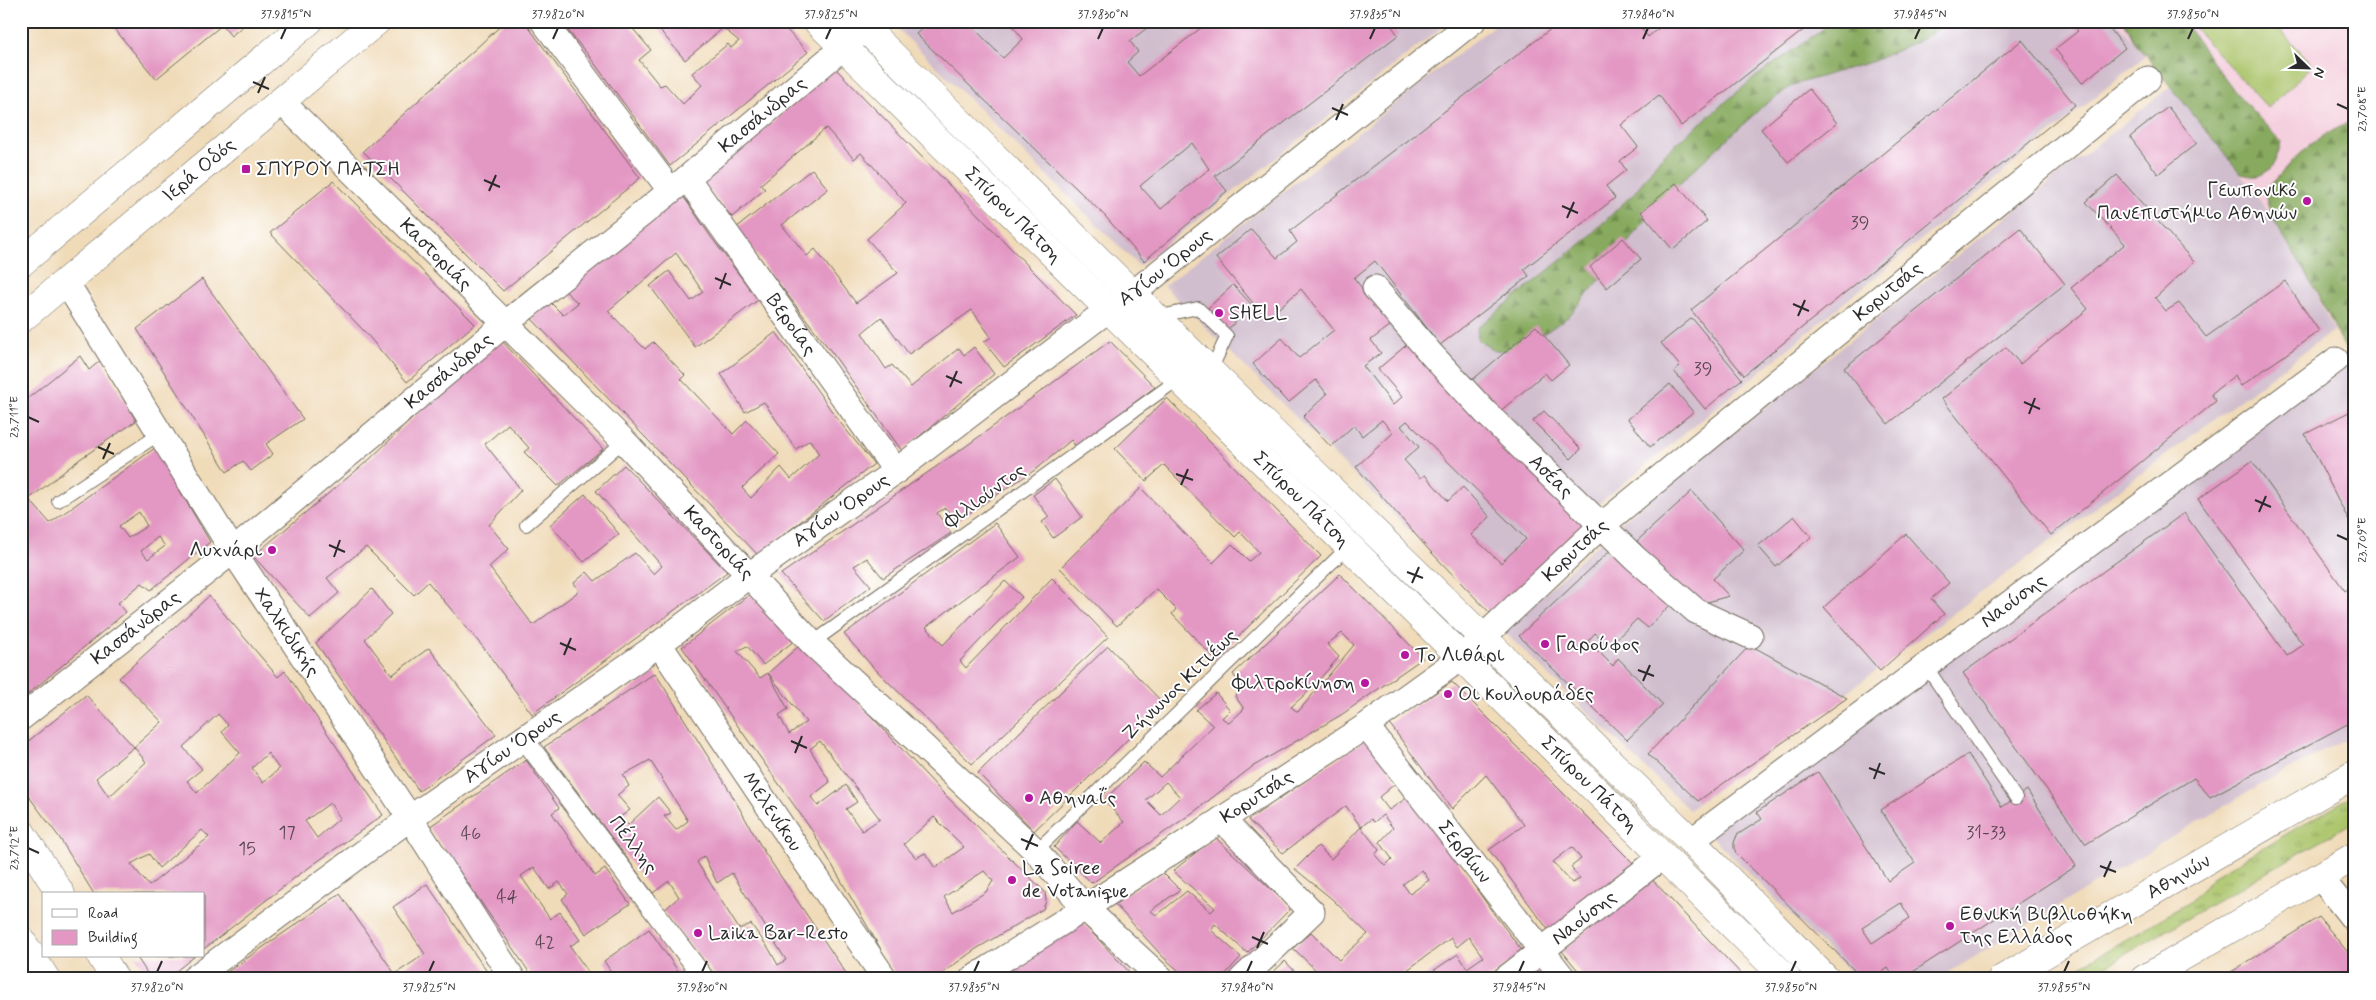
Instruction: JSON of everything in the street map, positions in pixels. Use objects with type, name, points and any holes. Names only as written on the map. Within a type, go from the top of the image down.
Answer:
[{"type":"main road","points":[[21,263],[309,21]]},
{"type":"main road","name":"Ιερά Οδός","points":[[21,319],[377,21]]},
{"type":"main road","name":"Σπύρου Πάτση","points":[[817,21],[1786,979]]},
{"type":"main road","name":"Σπύρου Πάτση","points":[[866,24],[1210,372],[1690,841],[1826,979]]},
{"type":"main road","name":"Αθηνών","points":[[2002,979],[2355,774]]},
{"type":"main road","points":[[21,832],[60,892]]},
{"type":"main road","points":[[2144,979],[2355,856]]},
{"type":"main road","points":[[21,940],[46,979]]},
{"type":"main road","points":[[102,958],[115,979]]},
{"type":"street","name":"Βεροίας","points":[[543,21],[678,184],[896,472]]},
{"type":"street","name":"Αγίου Όρους","points":[[193,979],[410,818],[659,644],[748,576],[896,472],[1109,309],[1132,294],[1473,21]]},
{"type":"street","name":"Κασσάνδρας","points":[[21,718],[233,551],[505,324],[843,47],[866,24]]},
{"type":"street","name":"Κορυτσάς","points":[[972,979],[1366,726],[1462,657],[1602,525],[2148,79]]},
{"type":"street","name":"Καστοριάς","points":[[281,101],[624,441],[812,643],[1036,850],[1085,908],[1162,979]]},
{"type":"street","name":"Χαλκιδικής","points":[[66,282],[233,551],[410,818],[513,979]]},
{"type":"street","name":"Ασέας","points":[[1376,288],[1432,356],[1485,412],[1635,558],[1682,600],[1712,619],[1750,636]]},
{"type":"street","name":"Ναούσης","points":[[1690,841],[2336,360]]},
{"type":"street","name":"Μελενίκου","points":[[659,644],[885,979]]},
{"type":"street","name":"Σερβίων","points":[[1366,726],[1564,979]]},
{"type":"street","name":"Πέλλης","points":[[524,739],[705,979]]},
{"type":"street","points":[[1222,819],[1312,912],[1302,924],[1242,979]]},
{"type":"street","name":"Ναούσης","points":[[1505,979],[1663,856]]},
{"type":"street","points":[[2320,877],[2355,921]]},
{"type":"lane","points":[[1155,317],[1198,308],[1226,336],[1210,372]]},
{"type":"lane","name":"Φιλιούντος","points":[[812,643],[1180,378]]},
{"type":"lane","points":[[58,501],[162,434]]},
{"type":"lane","points":[[526,525],[624,441]]},
{"type":"lane","name":"Ζήνωνος Κιτιέως","points":[[1036,850],[1349,546]]},
{"type":"lane","points":[[1925,665],[2016,798]]},
{"type":"shaded area","points":[[890,21],[1450,21],[1139,266]]},
{"type":"shaded area","points":[[1500,21],[2116,21],[2145,56],[1580,519],[1485,605],[1164,286]]},
{"type":"shaded area","name":"Γεωπονικό Πανεπιστήμιο Αθηνών","points":[[2116,21],[2355,21],[2355,369],[2303,268],[2279,227],[2241,174],[2181,98]]},
{"type":"shaded area","points":[[2171,86],[2214,138],[2279,227],[2303,268],[2334,330],[1689,810],[1503,631],[1625,519]]},
{"type":"shaded area","points":[[2349,356],[2355,369],[2355,734],[2257,787],[2182,831],[1938,979],[1857,979],[1705,830],[2012,598]]},
{"type":"green space","points":[[1834,21],[1951,21],[1924,38],[1874,61],[1793,85],[1762,107],[1690,173],[1635,232],[1604,275],[1568,317],[1536,339],[1514,351],[1493,350],[1478,340],[1477,328],[1582,243],[1635,192],[1661,157],[1754,78]]},
{"type":"green space","points":[[2124,21],[2183,21],[2231,87],[2281,142],[2274,163],[2267,172],[2255,176],[2241,174],[2134,41]]},
{"type":"green space","points":[[2188,21],[2272,21],[2313,65],[2268,108]]},
{"type":"green space","points":[[2355,119],[2355,369],[2316,291],[2274,220],[2265,191],[2301,152],[2323,136]]},
{"type":"green space","points":[[2355,794],[2355,821],[2083,979],[2059,979],[2191,901],[2214,876]]},
{"type":"building","points":[[108,21],[249,21],[231,36],[222,25],[156,79]]},
{"type":"building","points":[[506,21],[524,21],[640,178],[503,291],[363,151]]},
{"type":"building","points":[[560,21],[630,21],[628,23],[651,50],[639,60],[660,86],[665,84],[683,104],[702,85],[692,73],[728,44],[731,48],[739,41],[723,28],[685,60],[652,21],[778,21],[808,52],[670,166],[589,56]]},
{"type":"building","points":[[931,21],[967,21],[1003,58],[1023,39],[1009,21],[1156,21],[1130,41],[1138,52],[1127,62],[1139,76],[1210,21],[1388,21],[1398,35],[1215,176],[1227,191],[1144,261],[1105,216],[916,34]],"holes":[[[1192,143],[1209,169],[1161,209],[1140,186]]]},
{"type":"building","points":[[1561,21],[1636,21],[1648,37],[1667,21],[1815,21],[1681,126],[1659,95],[1621,125],[1638,147],[1620,161],[1626,170],[1606,186],[1615,198],[1524,269],[1529,276],[1440,345],[1375,261],[1354,278],[1391,325],[1371,340],[1381,353],[1363,366],[1393,405],[1402,397],[1378,369],[1410,342],[1586,524],[1493,616],[1429,550],[1356,467],[1393,433],[1382,420],[1362,436],[1354,425],[1331,447],[1303,417],[1327,394],[1316,380],[1288,403],[1253,364],[1282,338],[1299,358],[1334,330],[1301,289],[1266,319],[1216,258],[1251,229],[1277,258],[1297,242],[1290,231]],"holes":[[[1407,421],[1526,539],[1501,563],[1471,535],[1490,517],[1463,487],[1448,501],[1425,475],[1420,478],[1404,460],[1419,447],[1401,426]]]},
{"type":"building","points":[[2070,21],[2104,21],[2125,48],[2082,83],[2055,49],[2078,31]]},
{"type":"building","points":[[2022,40],[2075,105],[1744,375],[1691,310]]},
{"type":"building","points":[[835,68],[1076,315],[1004,367],[984,342],[991,337],[972,310],[909,354],[881,317],[862,333],[886,369],[892,365],[911,387],[959,348],[964,355],[974,347],[994,374],[902,451],[833,354],[736,228],[812,169],[828,189],[782,225],[807,256],[815,249],[856,303],[898,273],[867,239],[906,203],[861,153],[854,159],[826,128],[760,185],[765,189],[732,217],[702,182]]},
{"type":"building","points":[[1809,89],[1837,123],[1788,162],[1761,129]]},
{"type":"building","points":[[2168,107],[2197,143],[2158,174],[2130,137]]},
{"type":"building","points":[[2117,175],[2194,262],[2155,298],[2166,311],[2179,303],[2206,337],[2285,281],[2319,331],[2241,386],[2235,375],[2211,394],[2216,401],[2051,535],[1942,399],[2006,347],[2020,364],[2088,309],[2071,288],[2125,244],[2086,202]]},
{"type":"building","points":[[333,181],[475,324],[407,382],[365,332],[270,233]]},
{"type":"building","points":[[1676,183],[1707,221],[1673,250],[1641,212]]},
{"type":"building","points":[[681,193],[758,300],[695,347],[650,286],[669,271],[691,301],[703,292],[676,253],[608,311],[645,349],[653,342],[685,375],[681,379],[733,434],[747,420],[779,454],[742,488],[751,498],[781,467],[791,479],[819,454],[810,440],[796,449],[764,402],[745,412],[721,374],[776,332],[838,420],[874,464],[758,555],[532,319],[550,302],[563,315],[578,303],[565,291]]},
{"type":"building","points":[[2020,228],[2065,284],[1888,424],[1844,368]]},
{"type":"building","points":[[1623,238],[1641,259],[1607,288],[1590,267]]},
{"type":"building","points":[[202,279],[303,419],[266,444],[273,454],[251,471],[243,461],[227,472],[137,329]]},
{"type":"building","points":[[1233,285],[1253,306],[1227,330],[1207,309]]},
{"type":"building","points":[[1692,318],[1742,379],[1705,409],[1674,371],[1680,366],[1661,343]]},
{"type":"building","points":[[1536,326],[1569,365],[1551,380],[1545,373],[1498,413],[1471,381]]},
{"type":"building","points":[[502,341],[603,449],[558,486],[524,452],[529,448],[508,424],[485,444],[521,490],[489,525],[509,549],[489,567],[533,625],[579,591],[574,583],[587,572],[595,581],[635,553],[654,574],[662,566],[596,491],[624,465],[727,572],[532,714],[483,647],[428,582],[414,595],[366,547],[327,578],[339,593],[310,618],[253,556],[370,459],[440,392]]},
{"type":"building","points":[[1110,341],[1155,387],[1076,447],[1071,440],[1038,468],[957,521],[945,508],[937,513],[951,533],[883,578],[867,558],[854,566],[871,586],[824,621],[781,574],[969,444]]},
{"type":"building","points":[[80,356],[89,370],[101,360],[136,421],[80,459],[29,499],[50,523],[155,448],[210,542],[151,590],[142,583],[118,603],[126,612],[21,700],[21,404]],"holes":[[[139,512],[147,526],[128,538],[119,526]],[[158,537],[165,546],[148,559],[141,551]]]},
{"type":"building","points":[[1670,384],[1693,412],[1650,447],[1628,419]]},
{"type":"building","points":[[1167,398],[1321,556],[1215,659],[1172,614],[1176,609],[1156,589],[1117,626],[1060,568],[1141,488],[1213,563],[1232,544],[1249,561],[1259,552],[1240,532],[1235,537],[1164,465],[1146,481],[1115,449]]},
{"type":"building","points":[[2355,409],[2355,533],[2305,434]]},
{"type":"building","points":[[1544,411],[1581,449],[1571,459],[1533,421]]},
{"type":"building","points":[[2252,461],[2345,591],[2352,586],[2355,590],[2355,720],[2210,797],[2194,778],[2086,844],[1963,673],[2184,513],[2287,656],[2303,645],[2198,499]]},
{"type":"building","points":[[1055,479],[1082,517],[1053,538],[1042,522],[1049,517],[1033,495]]},
{"type":"building","points":[[1692,491],[1744,550],[1713,579],[1729,596],[1704,603],[1689,600],[1637,541]]},
{"type":"building","points":[[585,494],[619,534],[584,562],[550,525]]},
{"type":"building","points":[[1794,516],[1811,537],[1776,567],[1758,546]]},
{"type":"building","points":[[995,523],[1020,557],[926,627],[943,645],[1005,581],[1022,597],[960,661],[966,668],[1052,578],[1108,637],[972,764],[872,666],[844,634]]},
{"type":"building","points":[[1906,534],[1949,583],[1931,599],[1944,614],[1880,671],[1824,607]]},
{"type":"building","points":[[1615,546],[1673,602],[1648,628],[1637,619],[1609,646],[1595,633],[1588,641],[1613,666],[1618,658],[1663,705],[1627,740],[1519,636]]},
{"type":"building","points":[[1340,574],[1423,658],[1341,715],[1252,767],[1195,811],[1092,883],[1054,847],[1077,821],[1101,843],[1124,822],[1104,800],[1144,762],[1160,777],[1213,726],[1196,710],[1216,693],[1230,710],[1222,718],[1229,723],[1244,709],[1235,696],[1242,687],[1233,674]],"holes":[[[1342,633],[1354,645],[1298,712],[1291,707],[1310,690],[1339,657],[1327,644]],[[1166,782],[1180,797],[1161,815],[1146,800]]]},
{"type":"building","points":[[372,589],[391,614],[365,639],[392,675],[429,648],[496,735],[419,791],[316,643]]},
{"type":"building","points":[[750,594],[794,641],[763,665],[747,646],[737,651],[760,678],[800,645],[842,685],[940,790],[1045,892],[1046,901],[1043,909],[976,949],[934,979],[898,979],[813,832],[682,647]],"holes":[[[768,673],[806,722],[789,734],[779,715],[788,709]],[[820,741],[880,819],[862,831],[846,809],[857,802],[846,785],[818,806],[811,797],[830,782],[810,749]],[[934,817],[964,847],[935,868],[925,853],[916,858],[904,844]],[[984,871],[993,881],[986,892],[953,912],[944,897]]]},
{"type":"building","points":[[209,596],[278,677],[285,671],[383,815],[297,876],[205,948],[205,892],[93,892],[59,837],[21,786],[21,747],[86,695],[134,747],[162,722],[119,678]],"holes":[[[218,714],[228,725],[222,732],[240,753],[197,793],[187,781],[202,769],[183,747]],[[134,747],[146,762],[109,797],[96,778]],[[268,753],[279,769],[263,783],[252,768]],[[330,803],[340,818],[317,838],[305,821]],[[202,830],[209,837],[149,886],[131,864],[149,854],[159,868]]]},
{"type":"building","points":[[1750,645],[1847,698],[1698,801],[1648,754]]},
{"type":"building","points":[[1108,646],[1164,704],[1034,831],[978,773]]},
{"type":"building","points":[[655,673],[728,788],[763,850],[850,979],[787,979],[782,972],[774,979],[718,979],[663,911],[679,897],[669,881],[653,893],[544,747]],"holes":[[[650,760],[688,821],[676,830],[664,816],[671,813],[658,797],[628,825],[620,817],[630,810],[617,795],[629,786],[623,775]],[[704,856],[717,883],[732,873],[786,960],[778,965],[751,924],[739,929],[697,862]]]},
{"type":"building","points":[[1452,682],[1633,863],[1631,870],[1550,932],[1489,850],[1524,825],[1486,775],[1452,809],[1389,723]],"holes":[[[1572,847],[1581,859],[1571,867],[1580,879],[1572,883],[1553,862]]]},
{"type":"building","points":[[1369,737],[1397,782],[1379,797],[1389,810],[1411,795],[1494,914],[1524,953],[1487,979],[1421,979],[1458,954],[1467,968],[1483,957],[1469,937],[1457,947],[1451,938],[1403,973],[1407,979],[1325,979],[1293,948],[1311,932],[1339,960],[1368,934],[1332,899],[1295,869],[1318,846],[1331,859],[1361,827],[1346,806],[1283,853],[1248,820]],"holes":[[[1383,815],[1393,828],[1380,842],[1392,859],[1385,866],[1375,855],[1379,850],[1361,827],[1371,819],[1374,822]],[[1422,870],[1429,880],[1410,894],[1403,884]]]},
{"type":"building","points":[[1968,754],[2002,807],[2027,790],[2076,866],[1902,979],[1895,979],[1888,968],[1874,978],[1865,979],[1736,853],[1734,843],[1737,835],[1762,819],[1757,812],[1818,772],[1888,881],[1915,863],[1881,810]],"holes":[[[1901,903],[1910,918],[1872,943],[1862,928]]]},
{"type":"building","points":[[526,760],[559,808],[552,813],[595,876],[605,869],[630,904],[586,934],[562,899],[568,894],[559,882],[549,889],[534,867],[521,876],[550,919],[560,912],[580,940],[570,946],[591,976],[588,979],[534,979],[429,827]]},
{"type":"building","points":[[1215,837],[1291,908],[1247,953],[1215,924],[1211,930],[1241,957],[1221,979],[1188,979],[1162,956],[1112,901],[1163,873],[1180,890],[1150,911],[1157,915],[1187,891],[1211,912],[1215,908],[1173,871]]},
{"type":"building","points":[[1650,877],[1746,979],[1585,979],[1562,951]]},
{"type":"building","points":[[427,884],[492,979],[217,979],[340,894],[395,974],[425,954],[393,907]]},
{"type":"building","points":[[2319,917],[2355,961],[2355,979],[2220,979]]},
{"type":"building","points":[[1080,920],[1136,979],[993,979]]},
{"type":"building","points":[[649,929],[684,979],[616,979],[604,961]]},
{"type":"building","points":[[137,958],[192,958],[166,979],[151,979]]},
{"type":"building","points":[[1285,961],[1302,979],[1266,979],[1269,976]]},
{"type":"building","points":[[1536,968],[1543,979],[1523,979]]},
{"type":"place","name":"ΣΠΥΡΟΥ ΠΑΤΣΗ","points":[[246,169]]},
{"type":"place","name":"Γεωπονικό Πανεπιστήμιο Αθηνών","points":[[2307,201]]},
{"type":"place","name":"SHELL","points":[[1219,313]]},
{"type":"place","name":"Λυχνάρι","points":[[272,550]]},
{"type":"place","name":"Γαρούφος","points":[[1545,644]]},
{"type":"place","name":"Το Λιθάρι","points":[[1405,655]]},
{"type":"place","name":"Φιλτροκίνηση","points":[[1365,683]]},
{"type":"place","name":"Οι κουλουράδες","points":[[1448,694]]},
{"type":"place","name":"Αθηναΐς","points":[[1029,798]]},
{"type":"place","name":"La Soiree de Votanique","points":[[1012,880]]},
{"type":"place","name":"Εθνική Βιβλιοθήκη της Ελλάδος","points":[[1950,926]]},
{"type":"place","name":"Laika Bar-Resto","points":[[698,933]]}]
